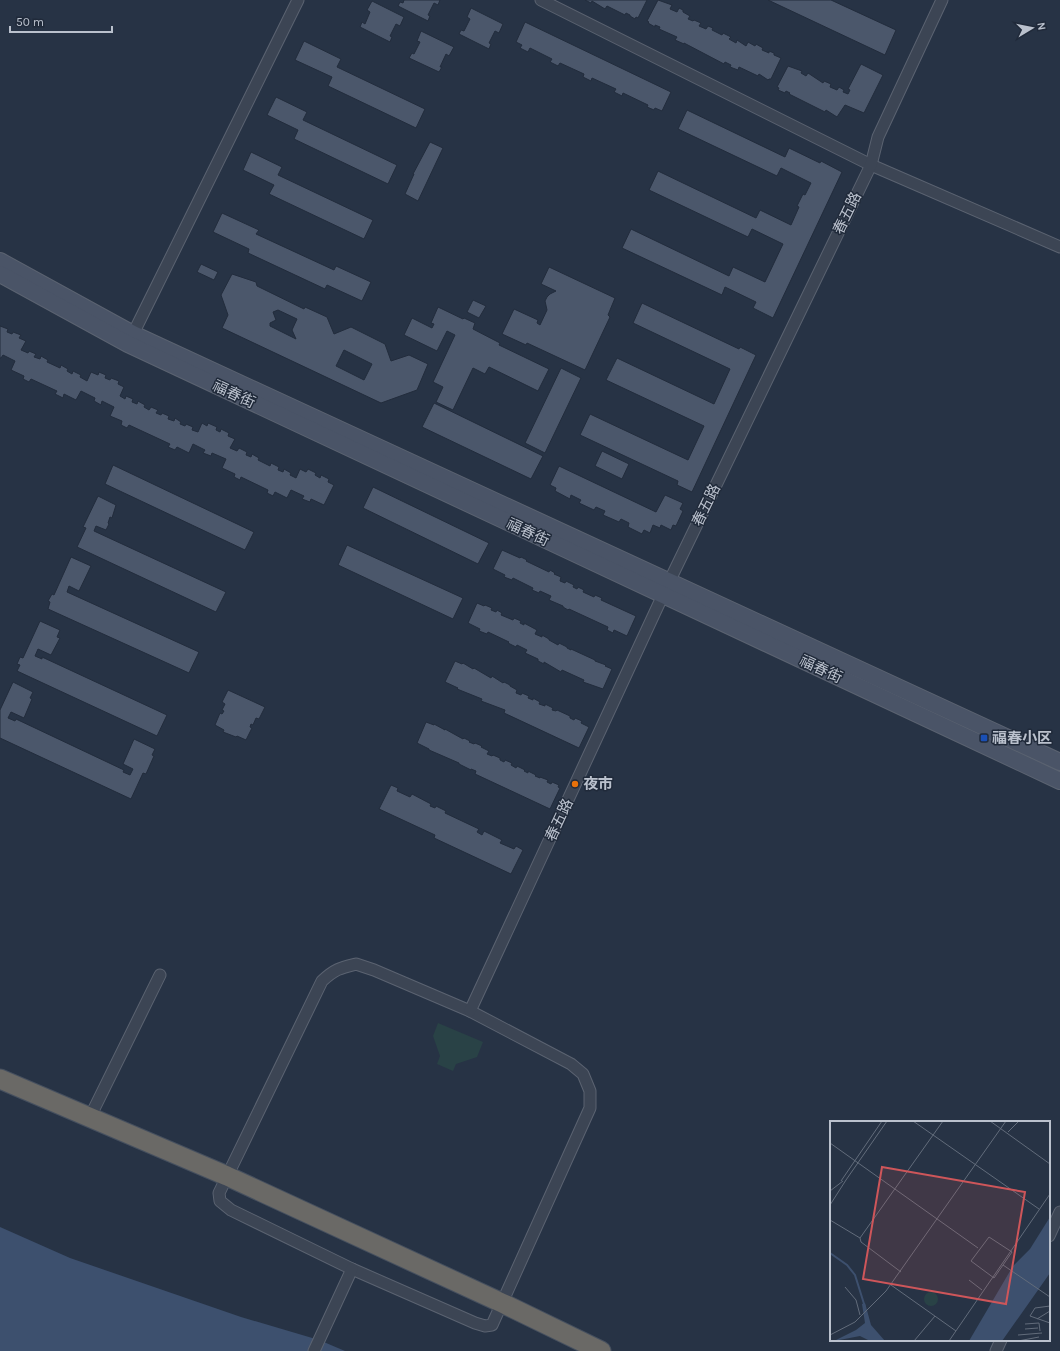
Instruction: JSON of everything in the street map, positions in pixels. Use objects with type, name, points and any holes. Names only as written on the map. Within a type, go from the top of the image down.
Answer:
[{"type":"highway","points":[[0,1079],[227,1176],[502,1303],[601,1351]]},
{"type":"main road","name":"福春街","points":[[0,261],[131,339]]},
{"type":"main road","name":"福春街","points":[[0,274],[131,339],[666,588],[1060,762]]},
{"type":"main road","name":"福春街","points":[[666,588],[1060,781]]},
{"type":"street","points":[[131,339],[298,0]]},
{"type":"street","points":[[542,0],[871,165],[1060,247]]},
{"type":"street","name":"春五路","points":[[470,1011],[666,588],[871,165],[878,137],[942,0]]},
{"type":"street","points":[[356,964],[374,970],[470,1011],[571,1064],[583,1074],[590,1091],[590,1108],[492,1325],[485,1326],[476,1323],[352,1270],[231,1210],[220,1201],[219,1193],[227,1176],[322,982],[332,972],[343,967],[356,964]]},
{"type":"street","points":[[90,1117],[160,975]]},
{"type":"street","points":[[1050,1234],[1060,1212]]},
{"type":"street","points":[[314,1351],[352,1270]]},
{"type":"street","points":[[996,1351],[1001,1341]]},
{"type":"green space","points":[[438,1023],[483,1042],[477,1057],[456,1064],[453,1071],[437,1064],[440,1056],[433,1036]]},
{"type":"water","points":[[0,1227],[70,1258],[241,1317],[319,1340],[345,1351],[0,1351]]},
{"type":"building","points":[[404,0],[440,0],[438,5],[434,3],[428,15],[430,16],[428,21],[398,6],[400,2],[403,3]]},
{"type":"building","points":[[585,0],[647,0],[638,18],[636,17],[635,19],[626,13],[625,15],[607,6],[605,9],[592,1],[591,3]]},
{"type":"building","points":[[658,0],[672,5],[670,9],[677,12],[679,8],[683,10],[683,12],[690,16],[688,19],[701,23],[699,26],[706,29],[708,26],[713,28],[712,30],[722,35],[723,33],[731,37],[729,39],[736,43],[737,40],[746,46],[748,42],[755,46],[756,44],[763,48],[762,50],[769,53],[769,51],[774,53],[774,55],[781,58],[771,79],[768,80],[759,74],[758,76],[739,67],[738,70],[730,67],[731,65],[725,62],[724,64],[684,43],[675,40],[677,37],[659,29],[660,27],[655,25],[655,27],[648,23],[649,22],[647,21]]},
{"type":"building","points":[[768,0],[831,0],[896,30],[885,55]]},
{"type":"building","points":[[372,1],[404,17],[400,26],[396,24],[390,36],[392,37],[390,42],[360,27],[362,22],[365,24],[370,12],[367,10]]},
{"type":"building","points":[[471,8],[503,24],[499,33],[495,31],[489,43],[491,44],[489,49],[459,34],[461,30],[464,31],[470,19],[467,17]]},
{"type":"building","points":[[525,22],[671,92],[662,111],[647,107],[648,105],[623,93],[622,96],[614,92],[616,89],[592,78],[591,81],[583,77],[584,74],[560,63],[558,66],[550,62],[552,59],[530,48],[528,52],[520,48],[522,45],[516,42]]},
{"type":"building","points":[[421,31],[454,47],[449,56],[446,54],[439,72],[409,58],[412,53],[414,54],[420,42],[417,41]]},
{"type":"building","points":[[304,41],[341,59],[337,67],[425,109],[416,128],[328,86],[332,77],[295,60]]},
{"type":"building","points":[[861,64],[883,75],[864,113],[845,105],[837,117],[826,110],[825,112],[789,94],[790,93],[786,91],[785,93],[778,90],[779,88],[777,87],[788,66],[802,71],[801,73],[806,76],[808,73],[823,83],[824,81],[831,84],[830,87],[837,90],[839,87],[844,90],[843,92],[848,94],[850,90],[848,89]]},
{"type":"building","points":[[276,97],[307,112],[303,120],[397,165],[388,184],[294,139],[298,130],[267,115]]},
{"type":"building","points":[[687,110],[785,157],[789,148],[820,163],[821,161],[842,172],[773,318],[753,308],[756,302],[725,287],[722,295],[622,248],[631,229],[729,276],[733,267],[765,282],[783,244],[752,229],[748,237],[649,190],[658,171],[756,218],[760,210],[791,225],[799,207],[797,206],[811,183],[781,168],[777,176],[678,129]]},
{"type":"building","points":[[430,142],[443,148],[418,201],[405,194],[413,174]]},
{"type":"building","points":[[251,152],[282,167],[278,175],[373,220],[364,239],[269,194],[274,185],[243,170]]},
{"type":"building","points":[[222,213],[259,230],[256,234],[334,270],[336,266],[371,282],[362,301],[327,285],[325,289],[248,253],[249,249],[213,232]]},
{"type":"building","points":[[201,264],[218,272],[214,280],[197,272]]},
{"type":"building","points":[[549,267],[615,298],[608,315],[610,317],[585,370],[527,343],[526,345],[502,334],[514,309],[538,320],[537,323],[540,325],[547,310],[545,301],[550,294],[556,291],[541,284]]},
{"type":"building","points":[[232,274],[256,282],[257,286],[304,309],[305,307],[327,317],[334,334],[351,327],[385,344],[391,361],[409,355],[428,364],[417,390],[381,403],[222,328],[228,315],[221,295]],"holes":[[[278,310],[297,319],[292,330],[296,339],[270,326],[270,323],[276,320],[273,312]],[[344,350],[372,364],[364,380],[336,366]]]},
{"type":"building","points":[[473,300],[486,306],[479,318],[467,312]]},
{"type":"building","points":[[642,303],[739,349],[740,347],[756,355],[692,492],[677,485],[678,481],[580,435],[590,414],[688,460],[704,426],[606,380],[617,358],[714,404],[730,369],[633,323]]},
{"type":"building","points":[[438,307],[475,323],[473,329],[500,343],[499,345],[549,369],[538,391],[489,367],[485,374],[473,368],[453,410],[436,402],[443,387],[433,382],[455,335],[447,331],[437,351],[404,335],[412,318],[432,328],[434,324],[431,323]]},
{"type":"building","points":[[0,326],[8,329],[7,332],[12,334],[13,332],[21,335],[19,338],[26,341],[21,350],[36,354],[34,357],[40,359],[41,356],[48,360],[47,362],[60,368],[61,365],[68,369],[67,371],[72,374],[73,371],[81,375],[80,377],[87,381],[91,372],[98,375],[99,372],[106,375],[105,378],[110,380],[111,378],[119,381],[118,384],[124,387],[120,396],[125,399],[126,396],[133,399],[132,402],[137,404],[138,401],[145,405],[144,407],[149,410],[151,407],[158,410],[156,413],[161,415],[162,413],[169,416],[168,419],[174,421],[175,418],[181,422],[180,424],[185,426],[186,424],[193,427],[192,430],[198,432],[202,423],[207,426],[208,423],[217,427],[216,430],[220,432],[221,429],[229,433],[228,436],[235,439],[230,448],[237,451],[239,448],[247,452],[246,455],[251,457],[252,454],[259,458],[258,460],[270,466],[271,463],[279,467],[278,470],[283,472],[284,469],[296,478],[300,469],[306,472],[308,469],[316,473],[315,475],[320,478],[321,475],[329,479],[328,482],[334,485],[324,505],[311,499],[310,502],[302,499],[304,496],[291,490],[287,498],[275,492],[273,496],[267,493],[268,490],[241,477],[240,480],[234,477],[235,474],[222,468],[226,459],[212,453],[211,456],[203,453],[205,450],[193,444],[189,453],[177,447],[175,450],[168,447],[170,444],[129,425],[127,428],[121,425],[122,421],[110,416],[114,407],[102,401],[101,405],[94,401],[95,398],[81,391],[76,400],[64,394],[63,398],[55,394],[57,391],[31,379],[29,382],[23,379],[24,376],[11,370],[15,361],[3,355],[0,358]]},
{"type":"building","points":[[561,368],[581,378],[545,453],[525,443]]},
{"type":"building","points":[[434,403],[543,456],[531,479],[422,427]]},
{"type":"building","points":[[602,451],[629,464],[622,479],[595,466]]},
{"type":"building","points":[[113,465],[254,532],[245,550],[105,484]]},
{"type":"building","points":[[559,466],[656,512],[665,495],[683,503],[680,509],[683,511],[676,526],[673,525],[671,530],[661,525],[660,528],[653,525],[650,533],[644,530],[642,534],[628,527],[629,523],[621,519],[619,522],[603,515],[605,511],[596,507],[594,510],[579,503],[581,500],[571,495],[570,499],[555,491],[556,488],[550,485]]},
{"type":"building","points":[[373,487],[489,543],[478,564],[363,508]]},
{"type":"building","points":[[98,496],[116,505],[106,530],[96,526],[94,531],[226,592],[216,612],[77,547],[86,528],[83,527]]},
{"type":"building","points":[[347,545],[463,598],[453,619],[338,565]]},
{"type":"building","points":[[502,550],[520,558],[521,557],[549,572],[550,570],[555,573],[554,574],[561,577],[560,581],[565,583],[566,581],[574,585],[573,587],[577,589],[578,587],[584,590],[583,592],[594,597],[595,595],[602,598],[601,600],[636,616],[627,636],[614,630],[613,633],[607,630],[608,627],[549,600],[551,596],[540,591],[539,593],[532,590],[533,588],[513,578],[512,580],[504,577],[505,575],[493,569]]},
{"type":"building","points":[[71,557],[91,566],[79,591],[69,586],[67,592],[199,652],[189,673],[48,609],[50,602],[48,601],[52,594],[54,595]]},
{"type":"building","points":[[477,603],[492,608],[491,610],[496,612],[497,610],[502,613],[501,615],[513,620],[514,618],[521,621],[520,623],[524,625],[524,623],[537,630],[535,634],[542,637],[542,635],[558,645],[559,643],[612,669],[603,689],[583,682],[584,680],[562,670],[561,672],[544,662],[544,664],[538,661],[538,659],[525,653],[527,650],[517,645],[516,647],[488,632],[487,634],[479,631],[480,629],[468,623]]},
{"type":"building","points":[[40,621],[60,630],[57,637],[60,638],[51,655],[38,649],[35,656],[42,659],[42,657],[167,715],[157,736],[17,671],[20,665],[17,664],[20,657],[23,658]]},
{"type":"building","points":[[455,661],[462,664],[463,663],[491,678],[492,676],[503,683],[504,682],[510,685],[517,690],[516,693],[521,695],[522,693],[529,696],[528,698],[533,700],[533,698],[540,702],[539,704],[545,706],[545,704],[553,708],[552,710],[557,710],[570,716],[570,718],[574,720],[575,718],[582,721],[581,723],[589,727],[579,748],[504,713],[505,710],[481,701],[482,699],[457,689],[458,688],[445,682]]},
{"type":"building","points":[[13,682],[33,692],[30,698],[32,699],[24,718],[11,712],[8,718],[15,721],[16,719],[124,770],[123,772],[130,775],[133,769],[123,764],[134,739],[155,749],[152,755],[154,756],[146,774],[143,773],[131,799],[0,738],[0,710]]},
{"type":"building","points":[[228,690],[265,707],[259,719],[256,718],[253,725],[251,724],[250,727],[252,728],[246,740],[223,732],[224,730],[215,725],[220,713],[222,714],[224,711],[222,710],[225,704],[222,702]]},
{"type":"building","points":[[426,722],[445,729],[463,739],[464,738],[470,741],[469,742],[482,746],[481,747],[489,751],[487,754],[500,758],[500,760],[504,762],[505,760],[512,763],[511,765],[516,768],[517,766],[528,773],[528,771],[536,775],[535,776],[548,780],[547,782],[551,784],[552,782],[559,785],[558,787],[560,788],[550,809],[475,774],[476,771],[471,770],[417,743]]},
{"type":"building","points":[[391,785],[398,788],[397,791],[410,797],[412,794],[431,804],[430,806],[435,808],[436,806],[446,811],[445,813],[479,829],[477,832],[482,835],[484,831],[502,840],[500,843],[514,849],[516,846],[523,850],[511,874],[434,838],[435,835],[379,809]]},
{"type":"place","name":"福春小区","points":[[984,738]]},
{"type":"place","name":"夜市","points":[[575,784]]}]
